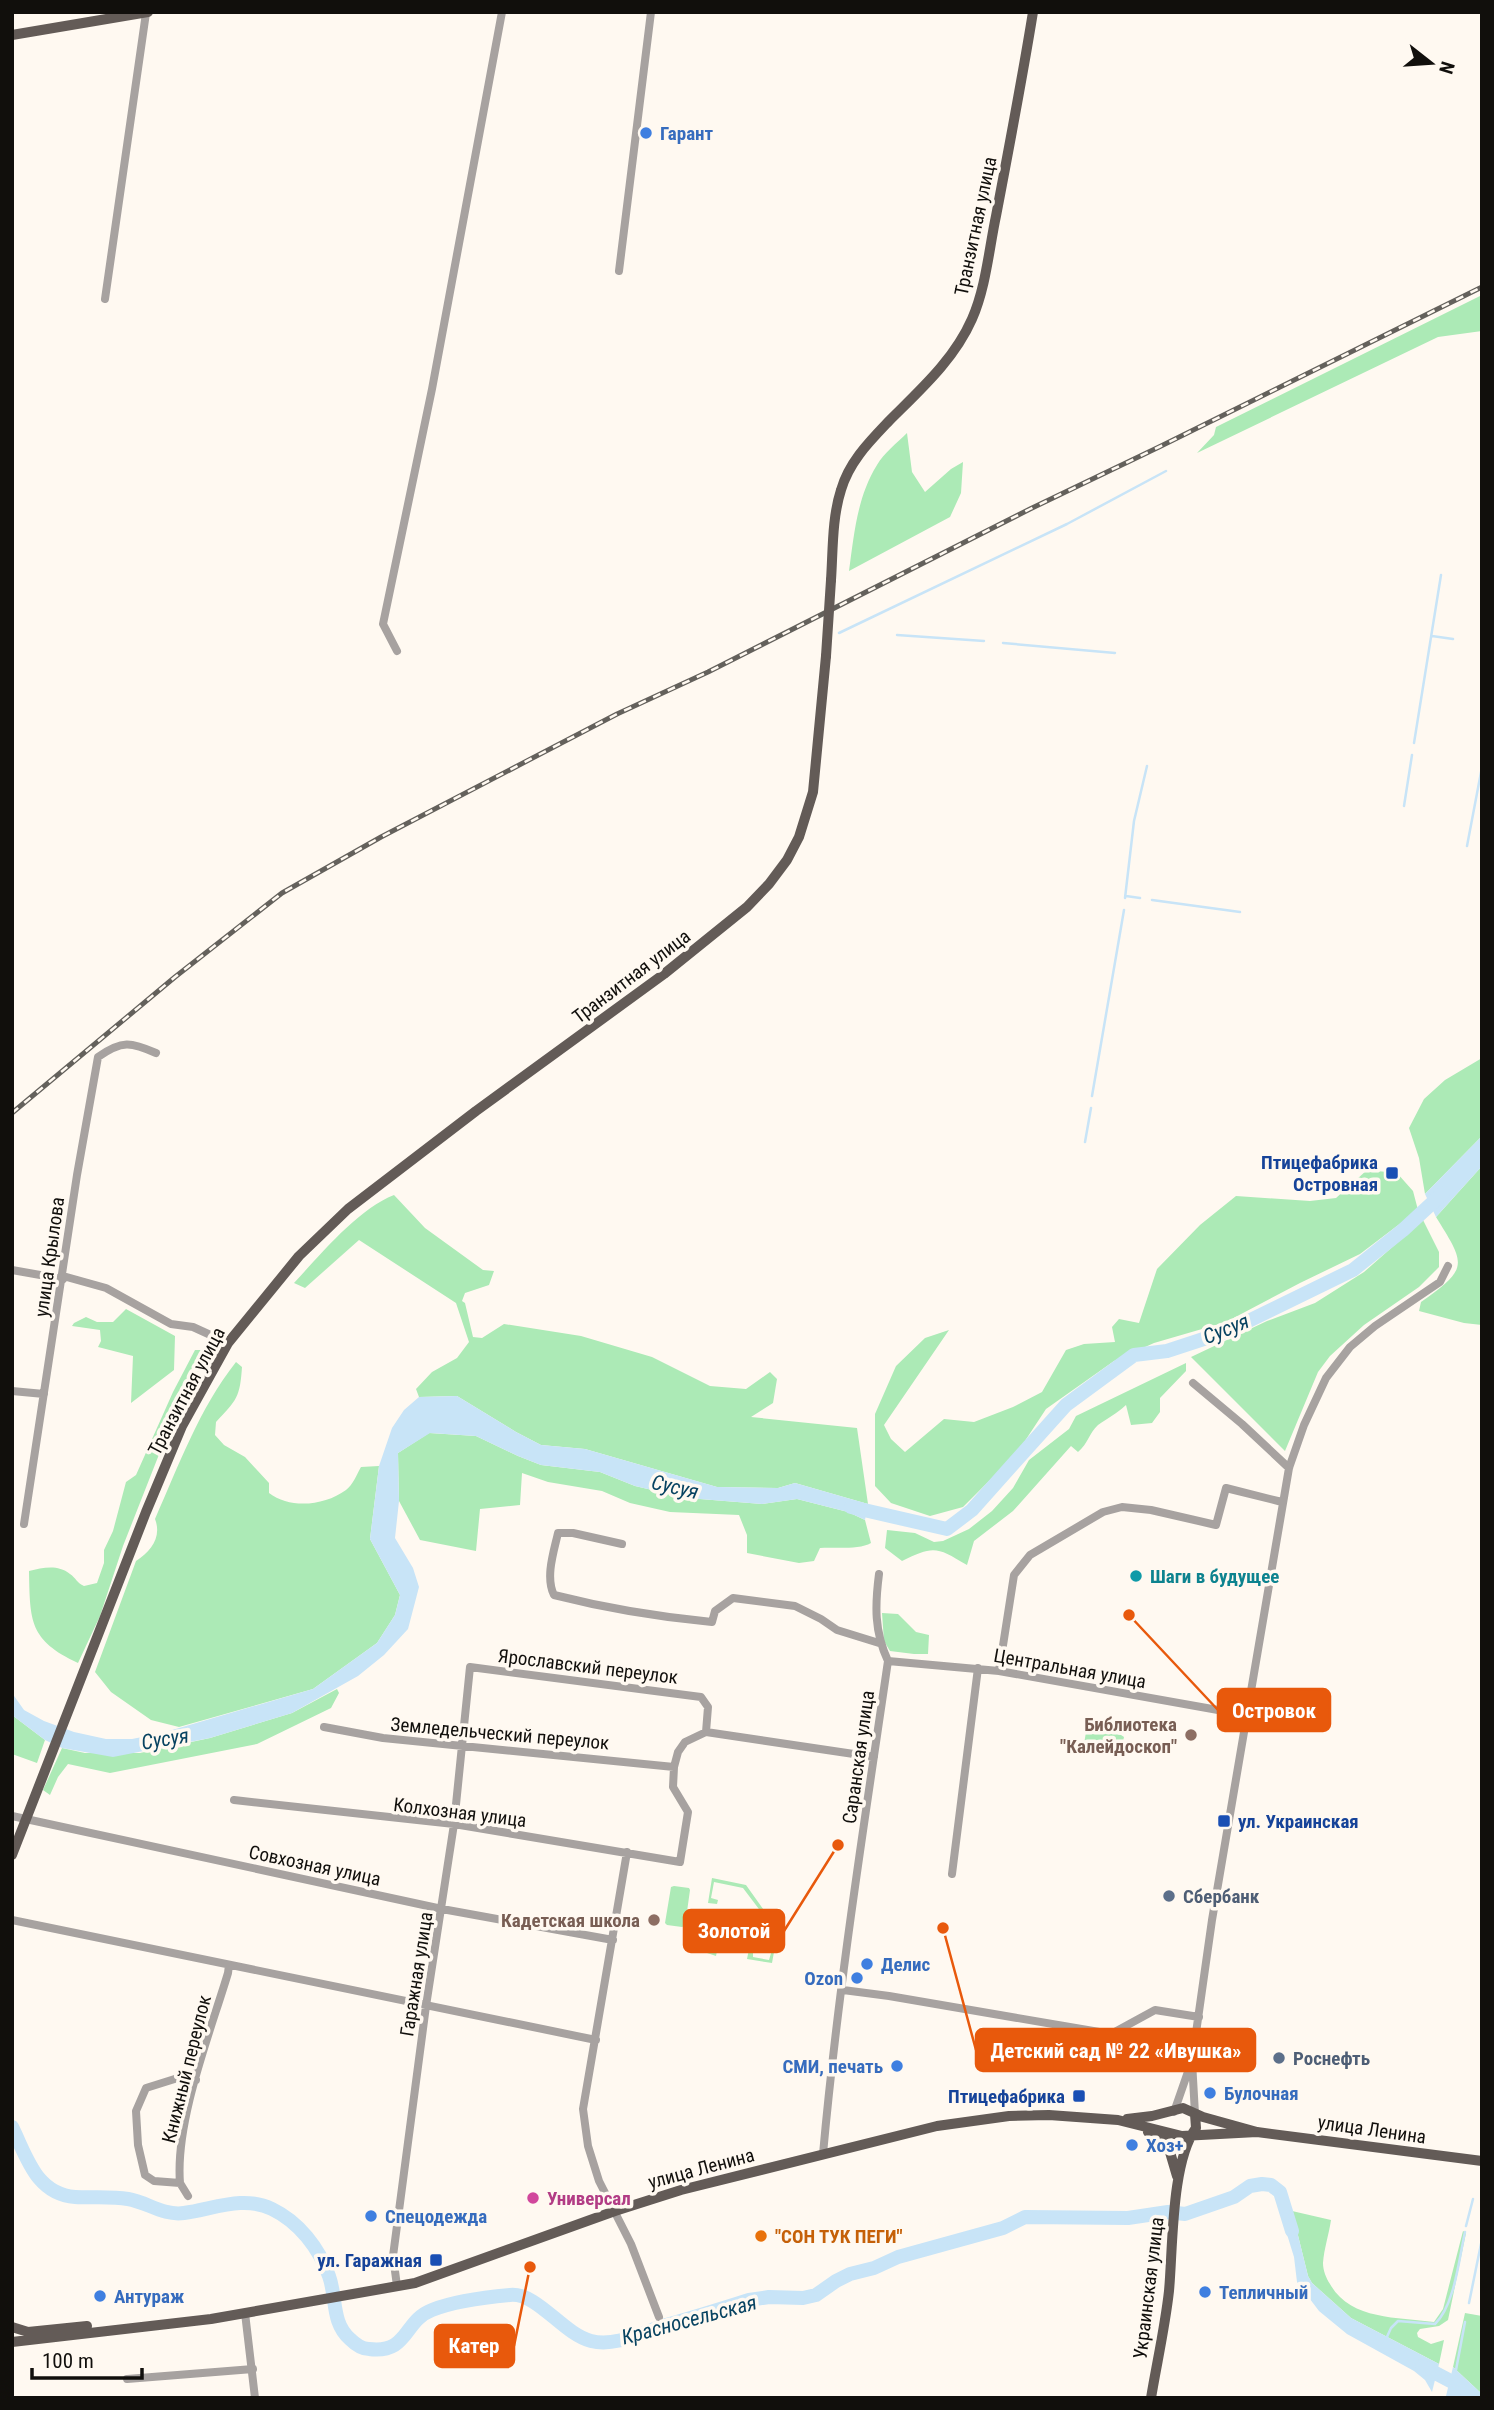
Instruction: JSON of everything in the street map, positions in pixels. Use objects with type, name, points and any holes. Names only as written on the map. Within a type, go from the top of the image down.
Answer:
[{"type":"main road","name":"Транзитная улица","points":[[12,1855],[182,1426],[228,1343],[299,1256],[348,1209],[476,1111],[664,974],[747,907],[787,860],[799,837],[813,792],[836,517],[841,490],[850,468],[867,444],[938,371],[957,347],[973,317],[1018,105],[1033,12]]},
{"type":"main road","points":[[12,35],[147,13]]},
{"type":"main road","name":"улица Ленина","points":[[1118,2120],[1187,2109],[1195,2115],[1257,2132],[1482,2161]]},
{"type":"main road","name":"Украинская улица","points":[[1174,2112],[1169,2120],[1179,2186]]},
{"type":"main road","name":"улица Ленина","points":[[12,2342],[211,2319],[437,2277],[615,2211],[681,2190],[972,2119],[1049,2115],[1118,2120],[1172,2131],[1182,2136],[1257,2132]]},
{"type":"main road","name":"Украинская улица","points":[[1151,2398],[1168,2294],[1183,2158],[1190,2135],[1197,2124],[1195,2115]]},
{"type":"main road","points":[[1118,2120],[1159,2136],[1167,2142],[1179,2186]]},
{"type":"main road","points":[[1179,2186],[1187,2158],[1196,2144],[1217,2134]]},
{"type":"main road","points":[[12,2328],[28,2332],[99,2325],[128,2329]]},
{"type":"street","points":[[397,651],[383,624],[432,389],[502,12]]},
{"type":"street","points":[[619,271],[651,12]]},
{"type":"street","points":[[106,299],[147,13]]},
{"type":"street","name":"улица Крылова","points":[[24,1524],[77,1175],[99,1057],[110,1049],[133,1043],[156,1053]]},
{"type":"street","name":"Украинская улица","points":[[1195,2115],[1192,2061],[1212,1920],[1289,1468],[1325,1378],[1350,1347],[1375,1326],[1440,1282],[1448,1266]]},
{"type":"street","points":[[12,1270],[106,1288],[171,1324],[193,1327],[228,1343]]},
{"type":"street","points":[[1193,1383],[1289,1468]]},
{"type":"street","points":[[12,1391],[44,1394]]},
{"type":"street","points":[[999,1671],[1014,1575],[1030,1555],[1103,1512],[1122,1507],[1151,1510],[1216,1525],[1226,1489],[1282,1502]]},
{"type":"street","points":[[622,1544],[573,1533],[558,1533],[552,1559],[550,1587],[554,1595],[580,1602],[712,1622],[715,1611],[733,1598],[795,1605],[837,1630],[879,1643]]},
{"type":"street","points":[[880,1574],[874,1606],[879,1643],[888,1661]]},
{"type":"street","name":"Центральная улица","points":[[888,1661],[999,1671],[1246,1715]]},
{"type":"street","name":"Саранская улица","points":[[823,2154],[830,2082],[888,1661]]},
{"type":"street","name":"Ярославский переулок","points":[[470,1667],[701,1697],[708,1707],[705,1732]]},
{"type":"street","name":"Гаражная улица","points":[[397,2286],[393,2256],[426,2006],[454,1824],[470,1667]]},
{"type":"street","points":[[952,1874],[978,1668]]},
{"type":"street","name":"Земледельческий переулок","points":[[324,1727],[363,1735],[674,1767]]},
{"type":"street","points":[[674,1767],[678,1752],[685,1742],[705,1732],[874,1757]]},
{"type":"street","name":"Колхозная улица","points":[[234,1800],[454,1824],[680,1862],[688,1812],[673,1787],[674,1767]]},
{"type":"street","name":"Совхозная улица","points":[[12,1816],[442,1909],[613,1940]]},
{"type":"street","points":[[627,1852],[583,2109],[587,2146],[599,2181],[633,2249],[659,2316]]},
{"type":"street","points":[[12,1920],[596,2040]]},
{"type":"street","name":"Книжный переулок","points":[[180,2183],[182,2137],[229,1965]]},
{"type":"street","points":[[843,1990],[1111,2034],[1155,2010],[1199,2017]]},
{"type":"street","points":[[1174,2112],[1192,2061]]},
{"type":"street","points":[[188,2196],[180,2183],[154,2181],[145,2175],[138,2145],[136,2111],[146,2088],[181,2077],[196,2080]]},
{"type":"street","points":[[245,2313],[255,2398]]},
{"type":"street","points":[[127,2379],[253,2369]]},
{"type":"green space","points":[[1482,295],[1482,331],[1438,337],[1197,453],[1214,435],[1216,427]]},
{"type":"green space","points":[[907,433],[912,472],[925,492],[963,462],[961,493],[950,517],[849,571],[857,516],[870,477],[887,452]]},
{"type":"green space","points":[[1482,1058],[1482,1136],[1425,1194],[1419,1158],[1409,1128],[1424,1099],[1445,1080]]},
{"type":"green space","points":[[1482,1166],[1482,1325],[1419,1311],[1421,1302],[1448,1281],[1458,1264],[1453,1245],[1436,1217]]},
{"type":"green space","points":[[1367,1170],[1397,1173],[1413,1191],[1418,1210],[1360,1254],[1226,1322],[1154,1343],[1114,1361],[1046,1409],[1017,1453],[963,1507],[930,1516],[891,1503],[875,1486],[875,1414],[896,1366],[925,1338],[949,1330],[884,1425],[891,1439],[905,1452],[944,1419],[974,1422],[1042,1392],[1066,1350],[1084,1344],[1115,1342],[1112,1327],[1119,1319],[1139,1323],[1157,1269],[1200,1225],[1236,1196],[1310,1201],[1336,1198]]},
{"type":"green space","points":[[394,1195],[425,1228],[483,1270],[494,1271],[489,1285],[465,1293],[462,1301],[465,1303],[473,1337],[482,1338],[504,1324],[581,1336],[652,1357],[710,1386],[746,1389],[770,1372],[777,1379],[773,1403],[751,1417],[857,1428],[868,1504],[795,1483],[778,1488],[717,1487],[585,1449],[541,1445],[457,1396],[419,1397],[416,1389],[432,1372],[457,1358],[469,1342],[456,1303],[359,1240],[305,1288],[294,1283],[353,1222]]},
{"type":"green space","points":[[1423,1220],[1439,1252],[1439,1267],[1419,1287],[1364,1325],[1330,1356],[1318,1372],[1285,1451],[1191,1357],[1267,1321],[1315,1303],[1364,1272]]},
{"type":"green space","points":[[126,1309],[175,1336],[174,1370],[131,1403],[133,1356],[98,1347],[101,1341],[100,1330],[72,1326],[86,1317],[97,1322],[113,1322]]},
{"type":"green space","points":[[195,1350],[210,1350],[171,1424],[123,1546],[100,1616],[78,1663],[50,1646],[41,1637],[32,1616],[29,1571],[55,1568],[65,1571],[84,1586],[97,1583],[104,1563],[104,1550],[113,1531],[126,1482],[136,1475]]},
{"type":"green space","points":[[236,1362],[242,1367],[238,1392],[233,1403],[216,1422],[215,1435],[224,1445],[245,1457],[269,1483],[269,1493],[287,1502],[307,1504],[328,1499],[348,1488],[361,1467],[379,1466],[370,1539],[400,1595],[395,1615],[377,1643],[313,1689],[179,1727],[151,1720],[111,1692],[95,1672],[136,1561],[154,1543],[157,1532],[155,1519],[181,1458],[200,1418]]},
{"type":"green space","points":[[1186,1363],[1186,1371],[1160,1398],[1160,1412],[1152,1423],[1131,1425],[1126,1405],[1098,1425],[1078,1452],[1071,1446],[1013,1511],[974,1541],[967,1565],[935,1550],[921,1552],[902,1561],[885,1548],[887,1530],[915,1533],[934,1542],[943,1541],[969,1529],[992,1511],[1013,1488],[1029,1460],[1069,1429],[1076,1416]]},
{"type":"green space","points":[[429,1433],[476,1436],[541,1465],[600,1472],[635,1486],[665,1493],[762,1504],[797,1499],[848,1512],[865,1520],[871,1543],[854,1547],[820,1548],[814,1561],[799,1563],[747,1553],[747,1535],[739,1515],[670,1512],[630,1503],[602,1491],[548,1482],[522,1473],[520,1505],[480,1509],[476,1551],[420,1540],[399,1501],[398,1453]]},
{"type":"green space","points":[[882,1613],[898,1614],[916,1632],[929,1635],[928,1654],[890,1651],[884,1641]]},
{"type":"green space","points":[[337,1689],[339,1693],[331,1708],[257,1744],[110,1773],[68,1764],[58,1777],[50,1795],[43,1790],[62,1748],[85,1753],[140,1753],[210,1738],[292,1713]]},
{"type":"green space","points":[[12,1715],[45,1740],[37,1763],[12,1754]]},
{"type":"green space","points":[[1089,1730],[1121,1735],[1124,1737],[1121,1750],[1119,1752],[1087,1747],[1084,1744],[1086,1732]]},
{"type":"green space","points":[[712,1878],[746,1885],[778,1930],[772,1963],[747,1959],[749,1949],[753,1950],[753,1957],[769,1960],[774,1943],[771,1925],[743,1888],[714,1882],[711,1898],[718,1900],[717,1904],[708,1903]]},
{"type":"green space","points":[[671,1887],[690,1890],[685,1926],[682,1927],[665,1923]]},
{"type":"green space","points":[[713,1912],[726,1915],[722,1918],[736,1940],[742,1937],[740,1953],[717,1951],[716,1956],[704,1952],[702,1948],[707,1915]]},
{"type":"green space","points":[[1292,2211],[1331,2220],[1323,2266],[1327,2279],[1339,2296],[1362,2311],[1390,2317],[1434,2322],[1443,2309],[1463,2231],[1466,2233],[1448,2320],[1439,2326],[1420,2329],[1417,2333],[1418,2337],[1431,2344],[1444,2340],[1439,2364],[1351,2318],[1312,2283]]},
{"type":"green space","points":[[1465,2313],[1482,2316],[1482,2394],[1453,2367]]},
{"type":"water","points":[[1482,1136],[1482,1166],[1436,1217],[1425,1194]]},
{"type":"water","points":[[457,1396],[541,1445],[585,1449],[717,1487],[778,1488],[795,1483],[868,1504],[865,1520],[848,1512],[797,1499],[762,1504],[665,1493],[635,1486],[600,1472],[541,1465],[476,1436],[430,1433],[398,1453],[399,1501],[395,1538],[413,1568],[419,1587],[408,1629],[384,1655],[358,1676],[292,1713],[210,1738],[113,1757],[62,1748],[45,1740],[12,1715],[12,1693],[24,1710],[44,1721],[74,1732],[106,1739],[132,1739],[162,1733],[313,1689],[377,1643],[395,1615],[400,1595],[370,1539],[379,1466],[392,1428],[404,1410],[419,1397]]},
{"type":"water","points":[[1292,2211],[1312,2283],[1351,2318],[1439,2364],[1432,2392],[1425,2380],[1414,2371],[1347,2334],[1319,2311],[1297,2282],[1294,2257],[1281,2215]]},
{"type":"water","points":[[1453,2367],[1482,2394],[1482,2398],[1446,2396]]},
{"type":"waterway","points":[[839,633],[1067,524],[1166,471]]},
{"type":"waterway","points":[[1414,743],[1441,575]]},
{"type":"waterway","points":[[897,635],[984,641]]},
{"type":"waterway","points":[[1432,636],[1453,639]]},
{"type":"waterway","points":[[1003,643],[1115,653]]},
{"type":"waterway","points":[[1404,806],[1412,755]]},
{"type":"waterway","points":[[1125,898],[1134,821],[1147,766]]},
{"type":"waterway","points":[[1467,846],[1482,767]]},
{"type":"waterway","points":[[1126,896],[1140,898]]},
{"type":"waterway","points":[[1152,900],[1240,912]]},
{"type":"waterway","points":[[1092,1096],[1124,910]]},
{"type":"waterway","points":[[1085,1142],[1091,1108]]},
{"type":"waterway","name":"Сусуя","points":[[851,1507],[947,1529],[972,1510],[1066,1405],[1134,1355],[1167,1351],[1228,1331],[1353,1270],[1403,1230],[1443,1193]]},
{"type":"waterway","name":"Красносельская","points":[[12,2127],[34,2172],[51,2189],[62,2194],[128,2199],[176,2213],[250,2203],[282,2214],[307,2237],[320,2256],[329,2276],[337,2317],[344,2332],[356,2344],[369,2349],[392,2347],[416,2321],[432,2310],[460,2302],[510,2295],[530,2300],[581,2337],[600,2342],[619,2341],[749,2300],[816,2295],[850,2274],[874,2268],[898,2257],[1003,2228],[1025,2217],[1128,2218],[1168,2212],[1185,2214],[1234,2197],[1250,2186],[1262,2184],[1271,2185],[1280,2192],[1292,2231]]},
{"type":"waterway","points":[[1466,2226],[1473,2199]]},
{"type":"waterway","points":[[1386,2339],[1398,2321],[1435,2324],[1442,2316],[1452,2293],[1465,2232]]},
{"type":"waterway","points":[[1469,2303],[1482,2239]]},
{"type":"waterway","points":[[1456,2370],[1465,2322]]},
{"type":"waterway","name":"Красносельская","points":[[1422,2366],[1460,2386],[1476,2398]]},
{"type":"railway","points":[[12,1113],[175,977],[282,893],[381,837],[617,714],[708,672],[1030,509],[1482,287]]},
{"type":"place","name":"Гарант","points":[[646,133]]},
{"type":"place","name":"Птицефабрика Островная","points":[[1392,1173]]},
{"type":"place","name":"Шаги в будущее","points":[[1136,1576]]},
{"type":"place","name":"Островок","points":[[1129,1615]]},
{"type":"place","name":"Библиотека \"Калейдоскоп\"","points":[[1191,1735]]},
{"type":"place","name":"ул. Украинская","points":[[1224,1821]]},
{"type":"place","name":"Золотой","points":[[838,1845]]},
{"type":"place","name":"Сбербанк","points":[[1169,1896]]},
{"type":"place","name":"Кадетская школа","points":[[654,1920]]},
{"type":"place","name":"Детский сад № 22 «Ивушка»","points":[[943,1928]]},
{"type":"place","name":"Делис","points":[[867,1964]]},
{"type":"place","name":"Ozon","points":[[857,1978]]},
{"type":"place","name":"Роснефть","points":[[1279,2058]]},
{"type":"place","name":"СМИ, печать","points":[[897,2066]]},
{"type":"place","name":"Булочная","points":[[1210,2093]]},
{"type":"place","name":"Птицефабрика","points":[[1079,2096]]},
{"type":"place","name":"Хоз+","points":[[1132,2145]]},
{"type":"place","name":"Универсал","points":[[533,2198]]},
{"type":"place","name":"Спецодежда","points":[[371,2216]]},
{"type":"place","name":"\"СОН ТУК ПЕГИ\"","points":[[761,2236]]},
{"type":"place","name":"ул. Гаражная","points":[[436,2260]]},
{"type":"place","name":"Катер","points":[[530,2267]]},
{"type":"place","name":"Тепличный","points":[[1205,2292]]},
{"type":"place","name":"Антураж","points":[[100,2296]]}]
